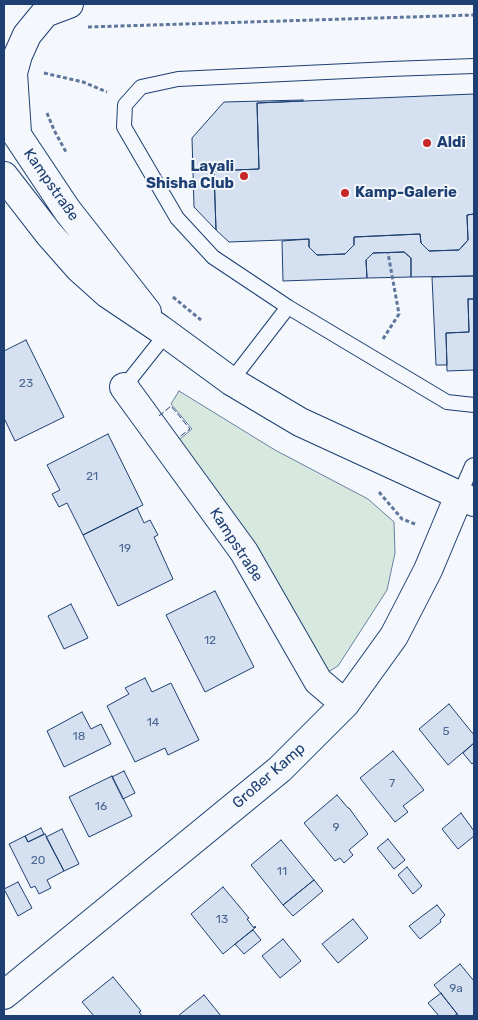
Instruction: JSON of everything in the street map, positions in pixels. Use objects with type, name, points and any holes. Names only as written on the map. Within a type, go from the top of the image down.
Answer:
[{"type":"street","name":"Kampstraße","points":[[17,135],[13,73],[26,35],[45,13],[74,15]]},
{"type":"street","name":"Kampstraße","points":[[4,111],[17,135],[67,210],[163,332]]},
{"type":"street","name":"Kampstraße","points":[[4,176],[49,234],[79,268],[108,294],[231,381],[300,422],[467,499]]},
{"type":"street","name":"Kampstraße","points":[[124,387],[244,552],[318,681],[345,704]]},
{"type":"street","name":"Großer Kamp","points":[[4,994],[280,769],[345,704],[394,636],[467,499]]},
{"type":"lane","points":[[474,66],[178,79],[141,87],[125,105],[124,127],[177,218],[213,256],[288,307],[447,402],[474,405]]},
{"type":"lane","points":[[231,381],[288,307]]},
{"type":"lane","points":[[124,387],[163,332]]},
{"type":"lane","points":[[467,499],[472,466],[474,465]]},
{"type":"path","points":[[74,15],[474,15]]},
{"type":"path","points":[[42,78],[46,64]]},
{"type":"path","points":[[44,74],[83,82],[107,92],[125,105]]},
{"type":"path","points":[[46,112],[68,156]]},
{"type":"path","points":[[372,358],[399,314],[388,253]]},
{"type":"path","points":[[168,292],[204,322]]},
{"type":"shaded area","points":[[179,391],[275,450],[368,499],[394,522],[395,553],[387,590],[338,666],[328,672],[310,655],[259,549],[179,440],[192,429],[171,404]]},
{"type":"building","name":"Kamp-Galerie","points":[[474,94],[474,214],[467,215],[468,240],[459,250],[429,251],[421,243],[420,234],[354,237],[354,245],[345,254],[317,255],[309,247],[309,239],[229,242],[216,230],[214,171],[259,169],[257,103]]},
{"type":"building","points":[[303,100],[257,103],[259,169],[214,171],[216,230],[194,207],[192,138],[224,102]]},
{"type":"building","points":[[474,214],[474,276],[411,277],[411,258],[404,252],[373,253],[366,260],[367,278],[283,281],[282,241],[309,239],[309,247],[317,255],[345,254],[354,245],[354,237],[420,234],[421,243],[429,251],[459,250],[468,240],[467,215]]},
{"type":"building","points":[[404,252],[411,258],[411,277],[367,278],[366,260],[373,253]]},
{"type":"building","points":[[474,276],[474,299],[468,299],[469,332],[446,333],[447,365],[436,365],[432,277]]},
{"type":"building","points":[[468,299],[474,299],[474,370],[447,371],[446,333],[469,332]]},
{"type":"building","points":[[26,340],[64,417],[15,441],[4,418],[4,351]]},
{"type":"building","points":[[108,434],[143,505],[83,535],[67,503],[59,507],[52,494],[60,490],[47,465]]},
{"type":"building","points":[[137,508],[144,523],[150,520],[158,535],[154,537],[173,579],[118,606],[83,535]]},
{"type":"building","points":[[215,591],[254,667],[205,692],[166,615]]},
{"type":"building","points":[[71,604],[88,638],[64,649],[48,616]]},
{"type":"building","points":[[145,678],[152,692],[171,683],[199,740],[168,755],[165,748],[135,762],[107,706],[129,694],[125,688]]},
{"type":"building","points":[[449,704],[474,735],[474,743],[448,765],[419,729]]},
{"type":"building","points":[[82,712],[91,729],[101,724],[111,744],[64,767],[47,731]]},
{"type":"building","points":[[474,743],[474,762],[472,764],[463,753]]},
{"type":"building","points":[[393,751],[424,790],[403,806],[408,812],[395,822],[360,778]]},
{"type":"building","points":[[124,771],[135,793],[123,799],[112,777]]},
{"type":"building","points":[[112,776],[132,816],[89,837],[69,797]]},
{"type":"building","points":[[337,795],[368,834],[349,850],[353,855],[344,863],[340,858],[335,861],[304,823]]},
{"type":"building","points":[[461,813],[474,831],[474,836],[458,849],[442,829]]},
{"type":"building","points":[[41,828],[44,834],[28,842],[25,836]]},
{"type":"building","points":[[62,829],[79,864],[64,871],[46,837]]},
{"type":"building","points":[[45,834],[64,871],[47,880],[51,888],[39,894],[35,886],[31,888],[9,844],[25,836],[28,842]]},
{"type":"building","points":[[388,839],[405,860],[394,869],[377,848]]},
{"type":"building","points":[[281,840],[314,880],[283,905],[251,865]]},
{"type":"building","points":[[407,867],[422,886],[413,894],[398,875]]},
{"type":"building","points":[[314,880],[323,891],[293,916],[283,905]]},
{"type":"building","points":[[18,882],[32,908],[18,916],[4,889]]},
{"type":"building","points":[[223,887],[249,918],[247,919],[254,928],[256,927],[223,954],[191,914]]},
{"type":"building","points":[[437,905],[445,915],[440,920],[441,922],[420,939],[409,926]]},
{"type":"building","points":[[353,919],[368,938],[338,963],[322,944]]},
{"type":"building","points":[[253,930],[261,940],[244,954],[235,944]]},
{"type":"building","points":[[283,939],[301,961],[280,978],[262,956]]},
{"type":"building","points":[[460,964],[474,981],[474,1016],[459,1016],[434,985]]},
{"type":"building","points":[[113,977],[141,1011],[139,1012],[142,1016],[94,1016],[82,1002]]},
{"type":"building","points":[[441,993],[457,1014],[454,1016],[439,1016],[428,1003]]},
{"type":"building","points":[[204,995],[221,1016],[178,1016]]},
{"type":"fence","points":[[159,416],[171,406],[190,429],[178,438]]},
{"type":"place","name":"Aldi","points":[[427,143]]},
{"type":"place","name":"Layali Shisha Club","points":[[244,176]]},
{"type":"place","name":"Kamp-Galerie","points":[[345,193]]}]
